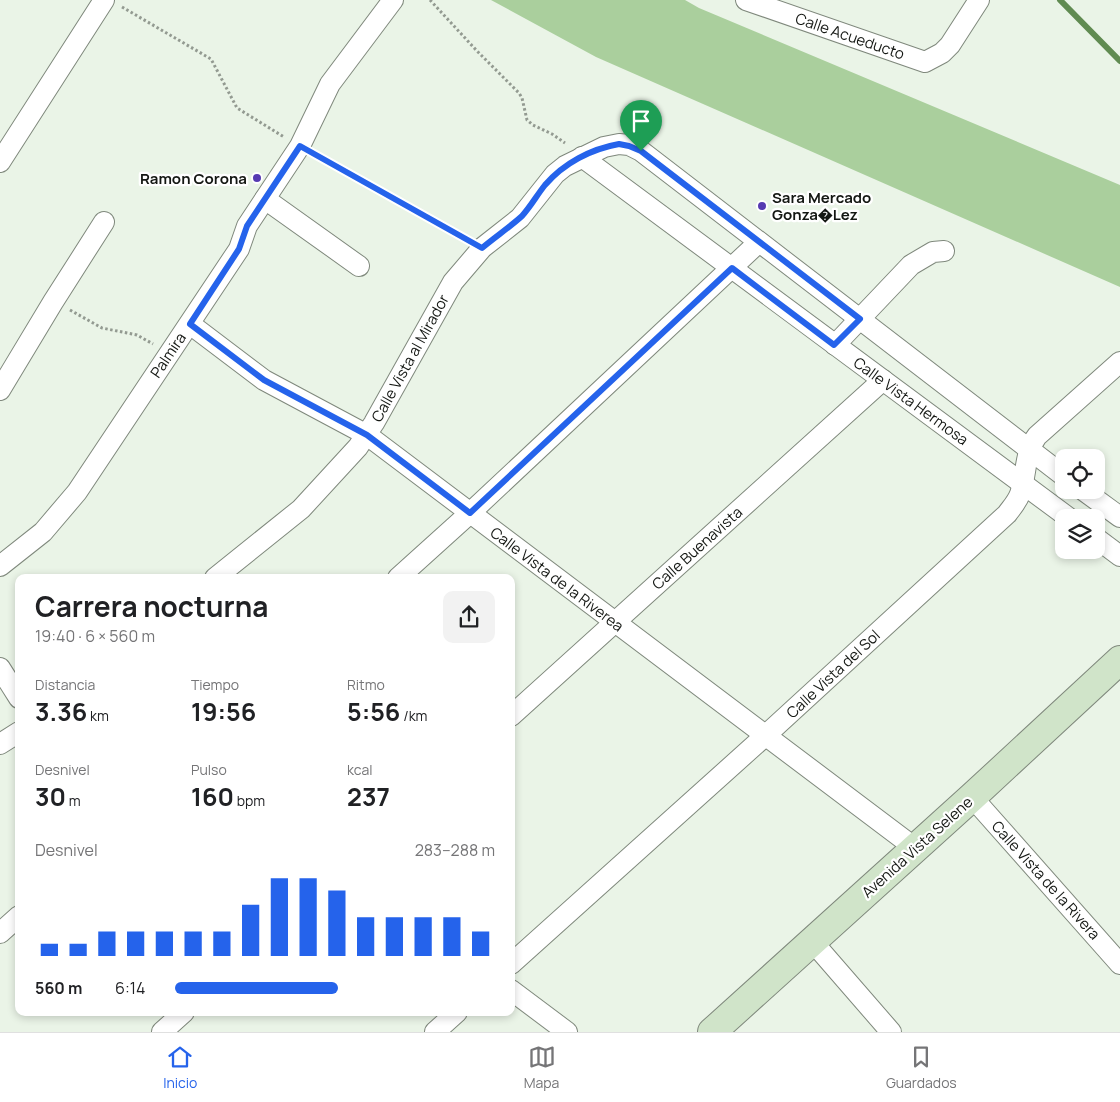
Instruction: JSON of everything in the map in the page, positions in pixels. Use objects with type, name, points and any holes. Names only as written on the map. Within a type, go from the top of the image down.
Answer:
[{"type":"street","name":"Palmira","points":[[0,566],[43,532],[77,492],[239,249],[247,226],[300,146],[330,84],[393,0]]},
{"type":"street","name":"Calle Acueducto","points":[[746,0],[925,62],[942,53],[950,45],[979,0]]},
{"type":"street","points":[[0,162],[111,2]]},
{"type":"street","name":"Calle Vista Hermosa","points":[[1055,469],[641,151],[619,144],[604,147],[582,157],[1057,509]]},
{"type":"street","name":"Calle Vista al Mirador","points":[[220,574],[301,509],[367,435],[442,298],[463,268],[482,248],[520,218],[555,174],[582,157]]},
{"type":"street","points":[[265,198],[359,266]]},
{"type":"street","points":[[0,390],[104,222]]},
{"type":"street","points":[[402,574],[759,242]]},
{"type":"street","points":[[834,345],[911,265],[932,252],[944,251]]},
{"type":"street","name":"Calle Vista de la Riverea","points":[[190,324],[264,380],[367,435],[915,848]]},
{"type":"street","name":"Calle Vista del Sol","points":[[515,960],[766,735],[1007,514],[1017,501],[1029,450],[1037,436],[1120,362]]},
{"type":"street","name":"Calle Buenavista","points":[[515,712],[883,380]]},
{"type":"street","points":[[1095,499],[1120,517]]},
{"type":"street","points":[[1105,545],[1120,556]]},
{"type":"street","name":"Avenida Vista Selene","points":[[712,1032],[972,797],[1120,660]]},
{"type":"street","points":[[0,668],[15,692]]},
{"type":"street","points":[[0,744],[15,735]]},
{"type":"street","name":"Calle Vista de la Rivera","points":[[972,797],[1120,964]]},
{"type":"street","points":[[0,933],[15,920]]},
{"type":"street","points":[[812,941],[891,1032]]},
{"type":"street","points":[[515,993],[567,1032]]},
{"type":"street","points":[[162,1032],[180,1016]]},
{"type":"street","points":[[435,1032],[453,1016]]},
{"type":"path","points":[[432,0],[477,51],[519,93],[527,120],[552,134],[582,157]]},
{"type":"path","points":[[111,2],[211,59],[237,108],[300,146],[482,248]]},
{"type":"path","points":[[53,302],[102,328],[137,335],[169,354]]},
{"type":"green space","points":[[491,0],[685,0],[699,8],[1120,185],[1120,287],[596,57]]},
{"type":"waterway","points":[[1060,0],[1120,61]]},
{"type":"place","name":"Ramon Corona","points":[[257,178]]},
{"type":"place","name":"Sara Mercado Gonza�Lez","points":[[762,206]]},
{"type":"route","points":[[619,144],[641,151],[860,319],[834,345],[732,268],[470,513],[367,435],[264,380],[219,344],[190,324],[239,249],[247,226],[300,146],[482,248],[520,218],[544,186],[565,166],[604,147],[619,144]]}]
